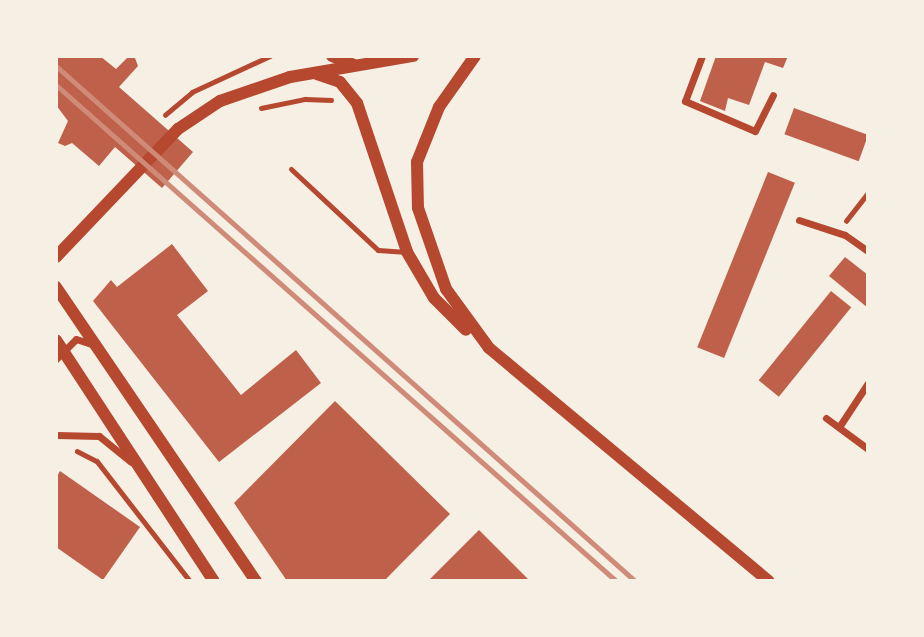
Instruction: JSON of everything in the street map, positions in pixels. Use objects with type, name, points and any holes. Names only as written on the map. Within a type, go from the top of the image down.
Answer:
[{"type":"street","points":[[332,56],[363,66]]},
{"type":"street","points":[[56,257],[197,115],[248,89],[310,74],[413,56]]},
{"type":"street","points":[[475,56],[451,87],[422,142],[417,195],[424,236],[446,289],[489,348]]},
{"type":"street","points":[[702,56],[685,101],[755,131],[773,95]]},
{"type":"street","points":[[310,74],[340,82],[357,103],[372,135],[407,251],[434,298],[489,348],[769,581]]},
{"type":"street","points":[[799,220],[837,232],[868,251]]},
{"type":"street","points":[[56,287],[256,581]]},
{"type":"street","points":[[102,355],[84,340],[76,339],[58,350],[214,581]]},
{"type":"street","points":[[839,427],[868,383]]},
{"type":"street","points":[[826,418],[868,449]]},
{"type":"street","points":[[56,435],[99,436],[136,467]]},
{"type":"lane","points":[[291,169],[378,250],[407,251]]},
{"type":"path","points":[[837,232],[868,193]]},
{"type":"path","points":[[64,451],[73,449],[97,461],[190,581]]},
{"type":"building","points":[[56,56],[100,56],[116,69],[129,56],[135,58],[138,66],[119,87],[193,152],[162,188],[115,147],[99,166],[72,143],[65,146],[58,143],[68,121],[56,105]]},
{"type":"building","points":[[716,56],[788,56],[783,68],[765,62],[749,105],[728,98],[725,111],[700,101]]},
{"type":"building","points":[[794,108],[868,135],[859,161],[784,134]]},
{"type":"building","points":[[768,172],[795,183],[724,358],[697,347]]},
{"type":"building","points":[[172,244],[208,291],[177,315],[241,395],[296,350],[321,383],[219,462],[93,301],[111,280],[117,287]]},
{"type":"building","points":[[845,257],[868,275],[868,308],[829,276]]},
{"type":"building","points":[[831,291],[851,307],[779,397],[759,380]]},
{"type":"building","points":[[335,401],[450,514],[384,581],[287,581],[234,503]]},
{"type":"building","points":[[60,471],[140,527],[103,580],[56,547],[56,478]]},
{"type":"building","points":[[479,530],[530,581],[428,581]]},
{"type":"railway","points":[[56,66],[635,581]]},
{"type":"railway","points":[[56,85],[616,581]]}]
